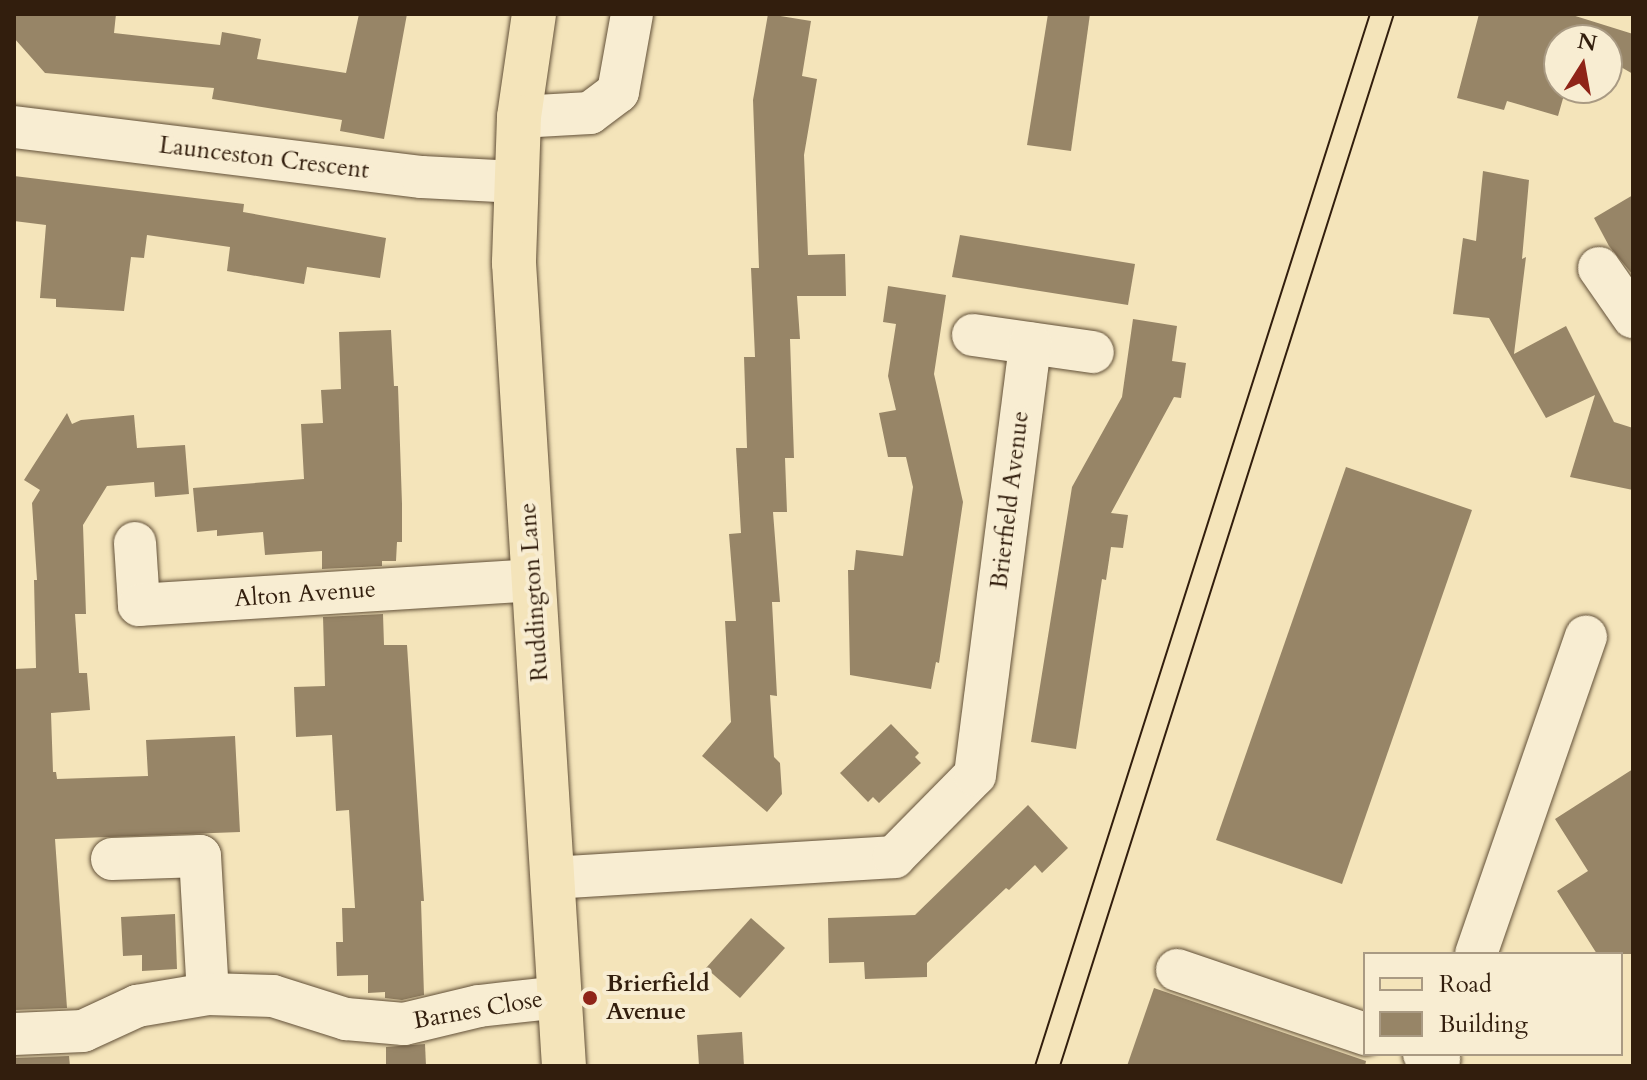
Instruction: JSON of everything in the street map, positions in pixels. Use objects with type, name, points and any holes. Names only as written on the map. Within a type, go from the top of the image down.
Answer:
[{"type":"main road","name":"Ruddington Lane","points":[[534,14],[519,117],[514,263],[564,1066]]},
{"type":"street","points":[[519,117],[590,113],[618,92],[632,14]]},
{"type":"street","name":"Launceston Crescent","points":[[14,127],[422,177],[516,182]]},
{"type":"street","points":[[1599,268],[1631,309]]},
{"type":"street","points":[[973,335],[1093,352]]},
{"type":"street","name":"Brierfield Avenue","points":[[552,878],[894,857],[975,775],[1030,343]]},
{"type":"street","name":"Alton Avenue","points":[[135,543],[139,605],[534,580]]},
{"type":"street","points":[[1477,952],[1586,637]]},
{"type":"street","points":[[112,859],[200,856],[208,994]]},
{"type":"street","points":[[1177,970],[1363,1033]]},
{"type":"street","name":"Barnes Close","points":[[14,1034],[83,1031],[137,1006],[208,994],[273,996],[346,1019],[404,1024],[479,1006],[560,997]]},
{"type":"street","points":[[1353,1066],[1363,1039]]},
{"type":"building","points":[[14,14],[116,14],[114,33],[220,45],[222,32],[261,39],[257,59],[346,73],[359,14],[407,14],[384,139],[340,131],[342,120],[212,99],[214,88],[45,73],[14,38]]},
{"type":"building","points":[[768,14],[811,21],[802,76],[817,79],[804,155],[808,255],[845,254],[846,296],[797,296],[800,339],[790,339],[794,458],[785,458],[787,512],[773,512],[780,602],[772,602],[777,696],[770,695],[774,757],[780,763],[782,794],[767,812],[702,756],[731,722],[725,621],[736,621],[729,534],[741,533],[736,448],[747,448],[744,357],[755,357],[751,268],[759,268],[753,100]]},
{"type":"building","points":[[1048,14],[1090,14],[1071,151],[1027,145]]},
{"type":"building","points":[[1479,14],[1569,14],[1601,24],[1543,24],[1543,104],[1561,104],[1558,116],[1507,101],[1504,110],[1457,98]]},
{"type":"building","points":[[1623,31],[1633,34],[1633,74],[1623,68]]},
{"type":"building","points":[[1483,171],[1529,180],[1522,259],[1526,257],[1514,354],[1566,326],[1614,422],[1633,428],[1633,490],[1570,477],[1595,395],[1546,418],[1489,318],[1453,314],[1463,238],[1476,241]]},
{"type":"building","points":[[14,176],[244,204],[243,212],[386,238],[380,278],[307,267],[304,284],[227,271],[230,247],[147,235],[144,258],[131,257],[124,311],[56,307],[56,299],[40,298],[46,225],[14,221]]},
{"type":"building","points":[[1633,195],[1633,275],[1609,246],[1594,218]]},
{"type":"building","points":[[960,235],[1135,264],[1128,305],[952,277]]},
{"type":"building","points":[[888,286],[946,295],[934,374],[963,502],[939,663],[936,662],[931,689],[850,675],[848,570],[854,570],[856,550],[903,556],[913,487],[906,457],[888,457],[879,413],[896,410],[888,376],[896,324],[883,322]]},
{"type":"building","points":[[1133,319],[1177,326],[1172,361],[1186,363],[1181,398],[1174,397],[1111,513],[1128,515],[1123,548],[1111,547],[1106,580],[1102,579],[1076,749],[1031,742],[1072,487],[1122,397]]},
{"type":"building","points":[[391,330],[394,386],[398,386],[402,504],[402,542],[397,542],[396,561],[382,561],[382,566],[322,569],[322,551],[265,555],[263,532],[217,536],[217,530],[197,532],[193,488],[304,479],[301,424],[323,423],[321,390],[341,389],[339,332]]},
{"type":"building","points":[[67,413],[72,424],[81,420],[134,415],[137,448],[185,445],[189,494],[155,497],[154,482],[107,486],[83,525],[86,614],[75,614],[79,673],[87,673],[90,710],[51,713],[53,772],[56,772],[57,779],[148,776],[146,740],[235,736],[240,832],[55,839],[67,1008],[14,1010],[14,669],[36,668],[34,580],[37,580],[32,503],[40,490],[24,480]]},
{"type":"building","points":[[1346,467],[1472,510],[1342,884],[1216,840]]},
{"type":"building","points":[[383,614],[384,645],[407,645],[424,901],[421,901],[424,995],[402,1000],[385,998],[385,992],[368,993],[368,975],[337,976],[336,942],[343,942],[342,908],[355,908],[349,810],[336,811],[332,735],[296,737],[294,687],[325,686],[323,617]]},
{"type":"building","points":[[891,724],[919,753],[915,757],[921,763],[879,803],[873,797],[868,802],[840,773]]},
{"type":"building","points":[[1633,769],[1633,954],[1596,952],[1557,891],[1588,871],[1555,819]]},
{"type":"building","points":[[1028,805],[1068,848],[1042,873],[1035,865],[1009,890],[1006,888],[927,963],[927,977],[865,979],[864,962],[829,963],[828,918],[915,915]]},
{"type":"building","points":[[175,914],[177,969],[142,971],[142,955],[123,956],[121,917]]},
{"type":"building","points":[[751,918],[785,948],[740,998],[706,968]]},
{"type":"building","points":[[1154,988],[1366,1061],[1365,1066],[1127,1066]]},
{"type":"building","points":[[742,1032],[744,1066],[699,1066],[697,1035]]},
{"type":"building","points":[[425,1044],[426,1066],[386,1066],[386,1047]]},
{"type":"building","points":[[69,1056],[70,1066],[14,1066],[14,1058]]},
{"type":"tram line","points":[[1035,1066],[1370,14]]},
{"type":"tram line","points":[[1060,1066],[1394,14]]},
{"type":"place","name":"Brierfield Avenue","points":[[590,998]]}]
